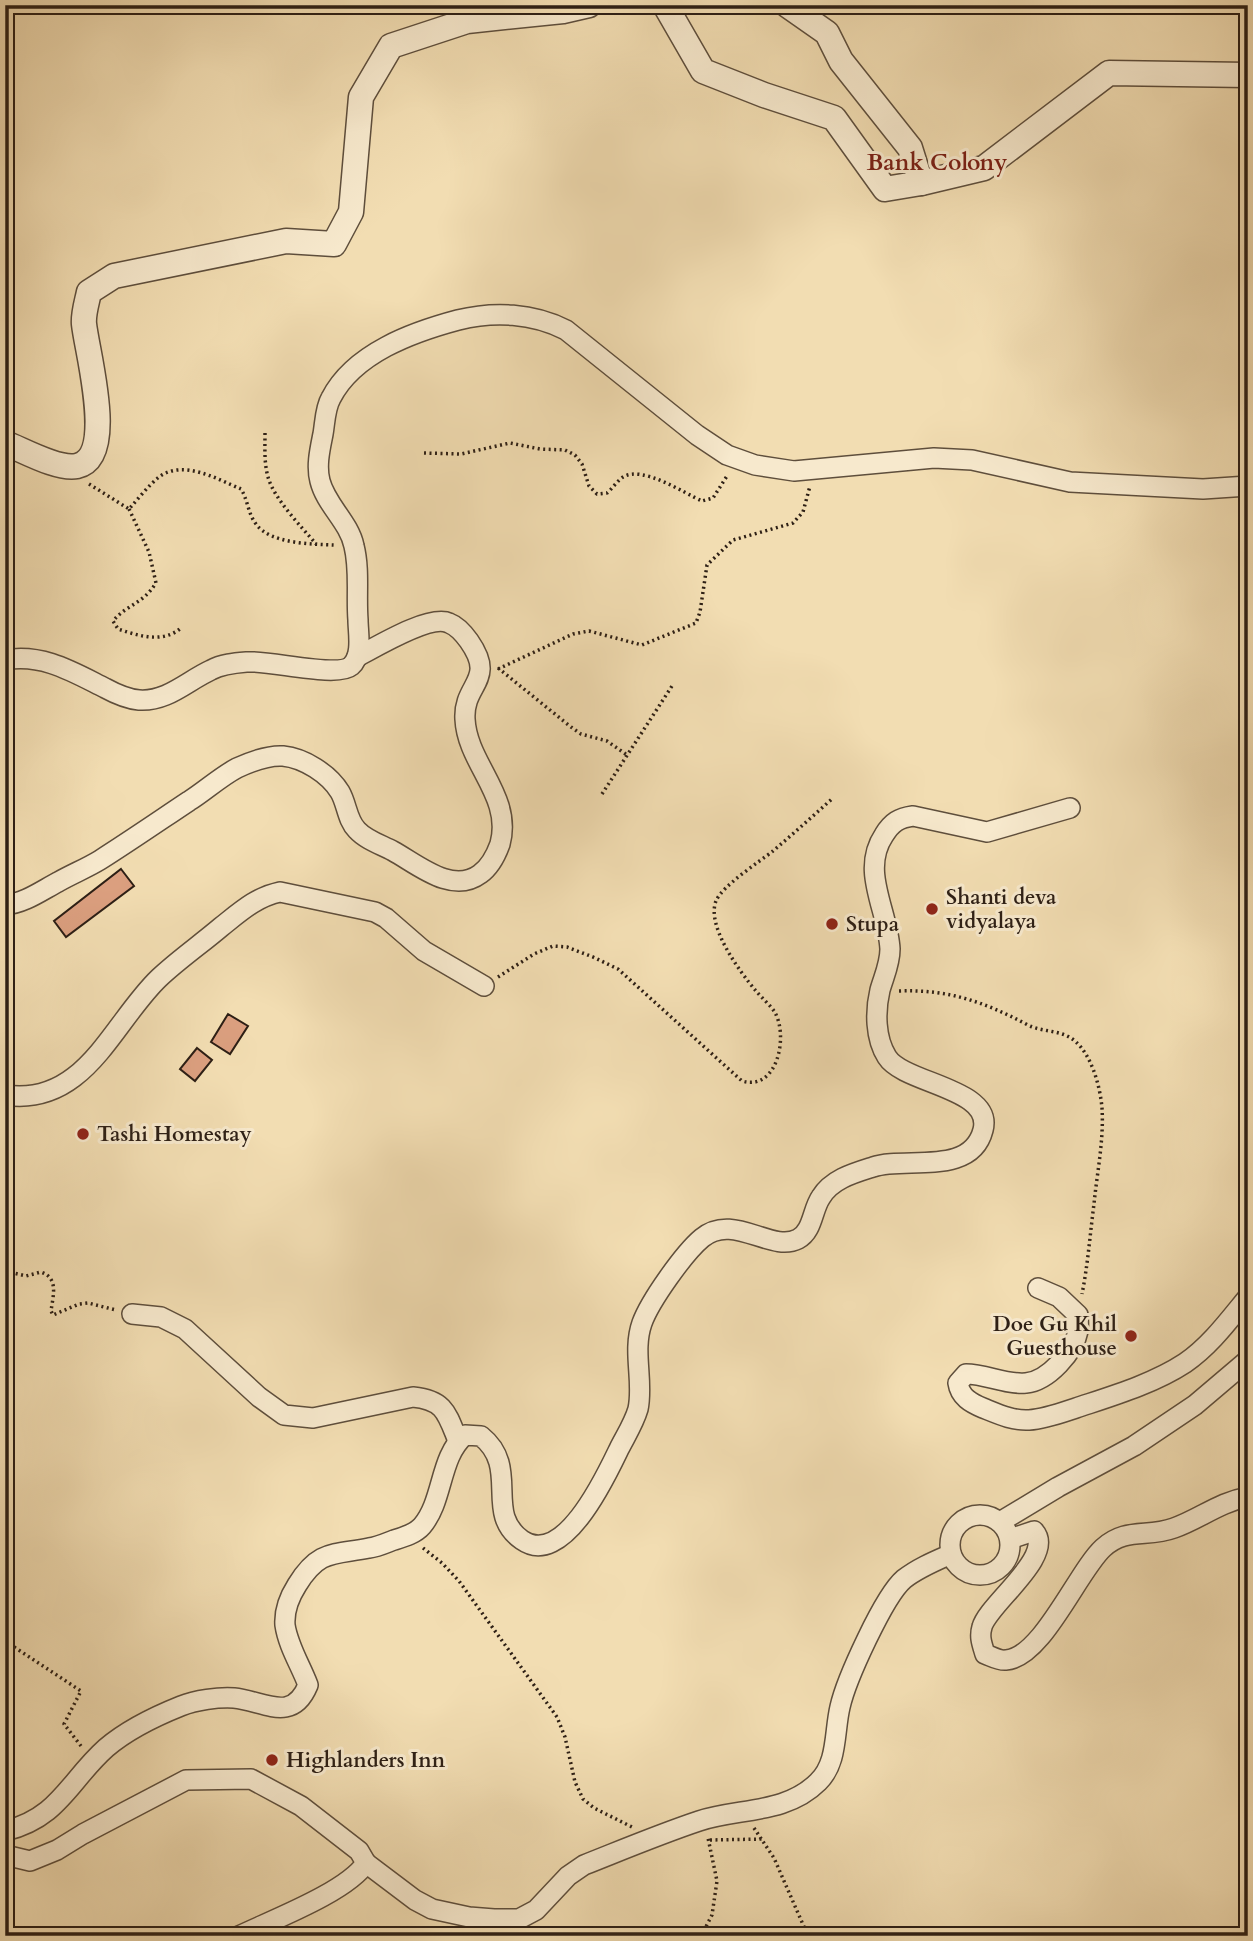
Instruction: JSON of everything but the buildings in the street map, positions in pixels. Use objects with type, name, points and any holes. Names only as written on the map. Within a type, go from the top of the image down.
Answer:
[{"type":"street","points":[[5,443],[64,466],[77,466],[86,462],[95,451],[99,426],[83,320],[89,292],[114,276],[286,241],[334,244],[351,212],[360,97],[391,46],[467,20],[563,11],[589,5]]},
{"type":"street","points":[[666,5],[703,71],[834,118],[885,189],[984,168],[1110,73],[1248,75]]},
{"type":"street","points":[[787,5],[827,33],[841,61],[910,148],[921,183]]},
{"type":"street","points":[[5,660],[40,659],[70,670],[121,696],[152,700],[166,696],[213,669],[228,664],[257,661],[318,670],[343,670],[351,666],[357,657],[359,640],[356,598],[358,567],[351,535],[323,492],[319,479],[318,461],[329,400],[360,363],[390,344],[478,315],[499,313],[555,324],[697,435],[737,458],[773,469],[813,470],[934,458],[972,460],[1070,482],[1203,489],[1248,486]]},
{"type":"street","points":[[5,905],[28,899],[96,862],[237,769],[264,758],[282,756],[298,760],[328,777],[340,791],[350,821],[358,832],[367,838],[426,872],[449,880],[464,882],[479,875],[497,851],[503,832],[501,805],[469,740],[464,717],[471,692],[480,677],[481,664],[478,655],[466,637],[452,624],[440,620],[357,657]]},
{"type":"street","points":[[5,1831],[32,1824],[52,1807],[92,1760],[110,1745],[152,1719],[184,1704],[232,1698],[283,1709],[292,1705],[303,1695],[307,1685],[285,1625],[290,1595],[300,1579],[326,1556],[370,1548],[408,1536],[422,1526],[433,1507],[453,1450],[465,1435],[475,1434],[488,1442],[498,1455],[502,1472],[503,1514],[516,1535],[524,1542],[536,1546],[558,1538],[572,1526],[601,1486],[638,1410],[640,1326],[648,1309],[664,1284],[703,1237],[725,1229],[788,1242],[798,1239],[811,1223],[820,1198],[828,1188],[844,1177],[879,1165],[923,1164],[954,1159],[978,1141],[984,1128],[984,1118],[978,1108],[953,1090],[899,1070],[885,1054],[879,1036],[877,1013],[890,948],[878,903],[874,858],[879,842],[890,825],[901,818],[913,816],[987,832],[1070,808]]},
{"type":"street","points":[[5,1095],[37,1096],[79,1075],[158,979],[248,905],[265,895],[280,892],[375,912],[386,918],[424,951],[484,986]]},
{"type":"street","points":[[1038,1288],[1059,1297],[1078,1315],[1079,1329],[1076,1339],[1061,1361],[1042,1377],[1028,1384],[977,1374],[967,1374],[958,1383],[963,1396],[975,1405],[1010,1418],[1027,1420],[1070,1410],[1145,1383],[1185,1363],[1203,1348],[1248,1297]]},
{"type":"street","points":[[132,1314],[161,1317],[185,1329],[259,1397],[284,1415],[313,1418],[413,1397],[426,1398],[441,1406],[458,1441]]},
{"type":"street","points":[[1005,1531],[1058,1487],[1134,1446],[1195,1405],[1248,1360]]},
{"type":"street","points":[[1005,1531],[1006,1559],[992,1572],[972,1574],[956,1563],[951,1554],[951,1535],[963,1519],[982,1514],[1005,1531],[1034,1531],[1038,1539],[1037,1549],[1028,1567],[987,1616],[982,1626],[980,1641],[985,1654],[1006,1660],[1018,1656],[1034,1643],[1061,1610],[1076,1584],[1103,1548],[1121,1535],[1157,1533],[1175,1528],[1207,1511],[1248,1497]]},
{"type":"street","points":[[5,1855],[30,1861],[57,1850],[186,1780],[251,1779],[301,1806],[359,1851],[366,1863],[415,1900],[432,1909],[469,1917],[519,1919],[536,1910],[568,1877],[584,1865],[688,1825],[791,1801],[808,1792],[821,1780],[831,1765],[840,1707],[886,1602],[903,1580],[926,1565],[951,1554]]},
{"type":"street","points":[[239,1936],[326,1894],[359,1873],[366,1863]]},
{"type":"path","points":[[265,433],[265,466],[269,481],[286,508],[316,544]]},
{"type":"path","points":[[424,453],[461,454],[510,443],[540,449],[565,450],[575,455],[582,464],[589,486],[597,494],[607,494],[624,477],[634,474],[675,485],[702,501],[713,498],[719,491],[737,458]]},
{"type":"path","points":[[95,451],[89,485],[129,509],[149,552],[156,583],[149,595],[119,613],[113,621],[118,629],[157,638],[174,635],[182,627]]},
{"type":"path","points":[[129,509],[158,477],[172,470],[186,470],[241,489],[257,526],[266,532],[285,540],[354,545]]},
{"type":"path","points":[[480,677],[573,634],[589,631],[642,645],[696,623],[707,565],[733,540],[793,523],[803,512],[809,496],[813,470]]},
{"type":"path","points":[[498,668],[581,734],[607,741],[627,755]]},
{"type":"path","points":[[602,794],[672,686]]},
{"type":"path","points":[[484,986],[534,954],[553,946],[567,947],[618,969],[742,1081],[751,1084],[765,1080],[773,1070],[778,1052],[779,1027],[775,1012],[749,983],[715,926],[716,901],[730,884],[772,852],[834,798]]},
{"type":"path","points":[[880,992],[926,990],[988,1004],[1037,1030],[1060,1032],[1074,1039],[1085,1051],[1095,1074],[1102,1108],[1100,1155],[1078,1315]]},
{"type":"path","points":[[5,1271],[26,1276],[41,1272],[51,1277],[52,1315],[88,1303],[132,1314]]},
{"type":"path","points":[[408,1536],[442,1563],[459,1581],[557,1717],[565,1737],[575,1782],[583,1799],[594,1808],[640,1830],[665,1835]]},
{"type":"path","points":[[5,1641],[81,1691],[64,1724],[92,1760]]},
{"type":"path","points":[[737,1813],[763,1839],[774,1858],[808,1936]]},
{"type":"path","points":[[688,1825],[710,1840],[763,1839]]},
{"type":"path","points":[[701,1936],[712,1915],[718,1881],[711,1860],[710,1840]]},
{"type":"place","name":"Shanti deva vidyalaya","points":[[932,909]]},
{"type":"place","name":"Stupa","points":[[832,924]]},
{"type":"place","name":"Tashi Homestay","points":[[83,1134]]},
{"type":"place","name":"Doe Gu Khil Guesthouse","points":[[1131,1336]]},
{"type":"place","name":"Highlanders Inn","points":[[272,1760]]},
{"type":"district","name":"Bank Colony","points":[[937,162]]}]
